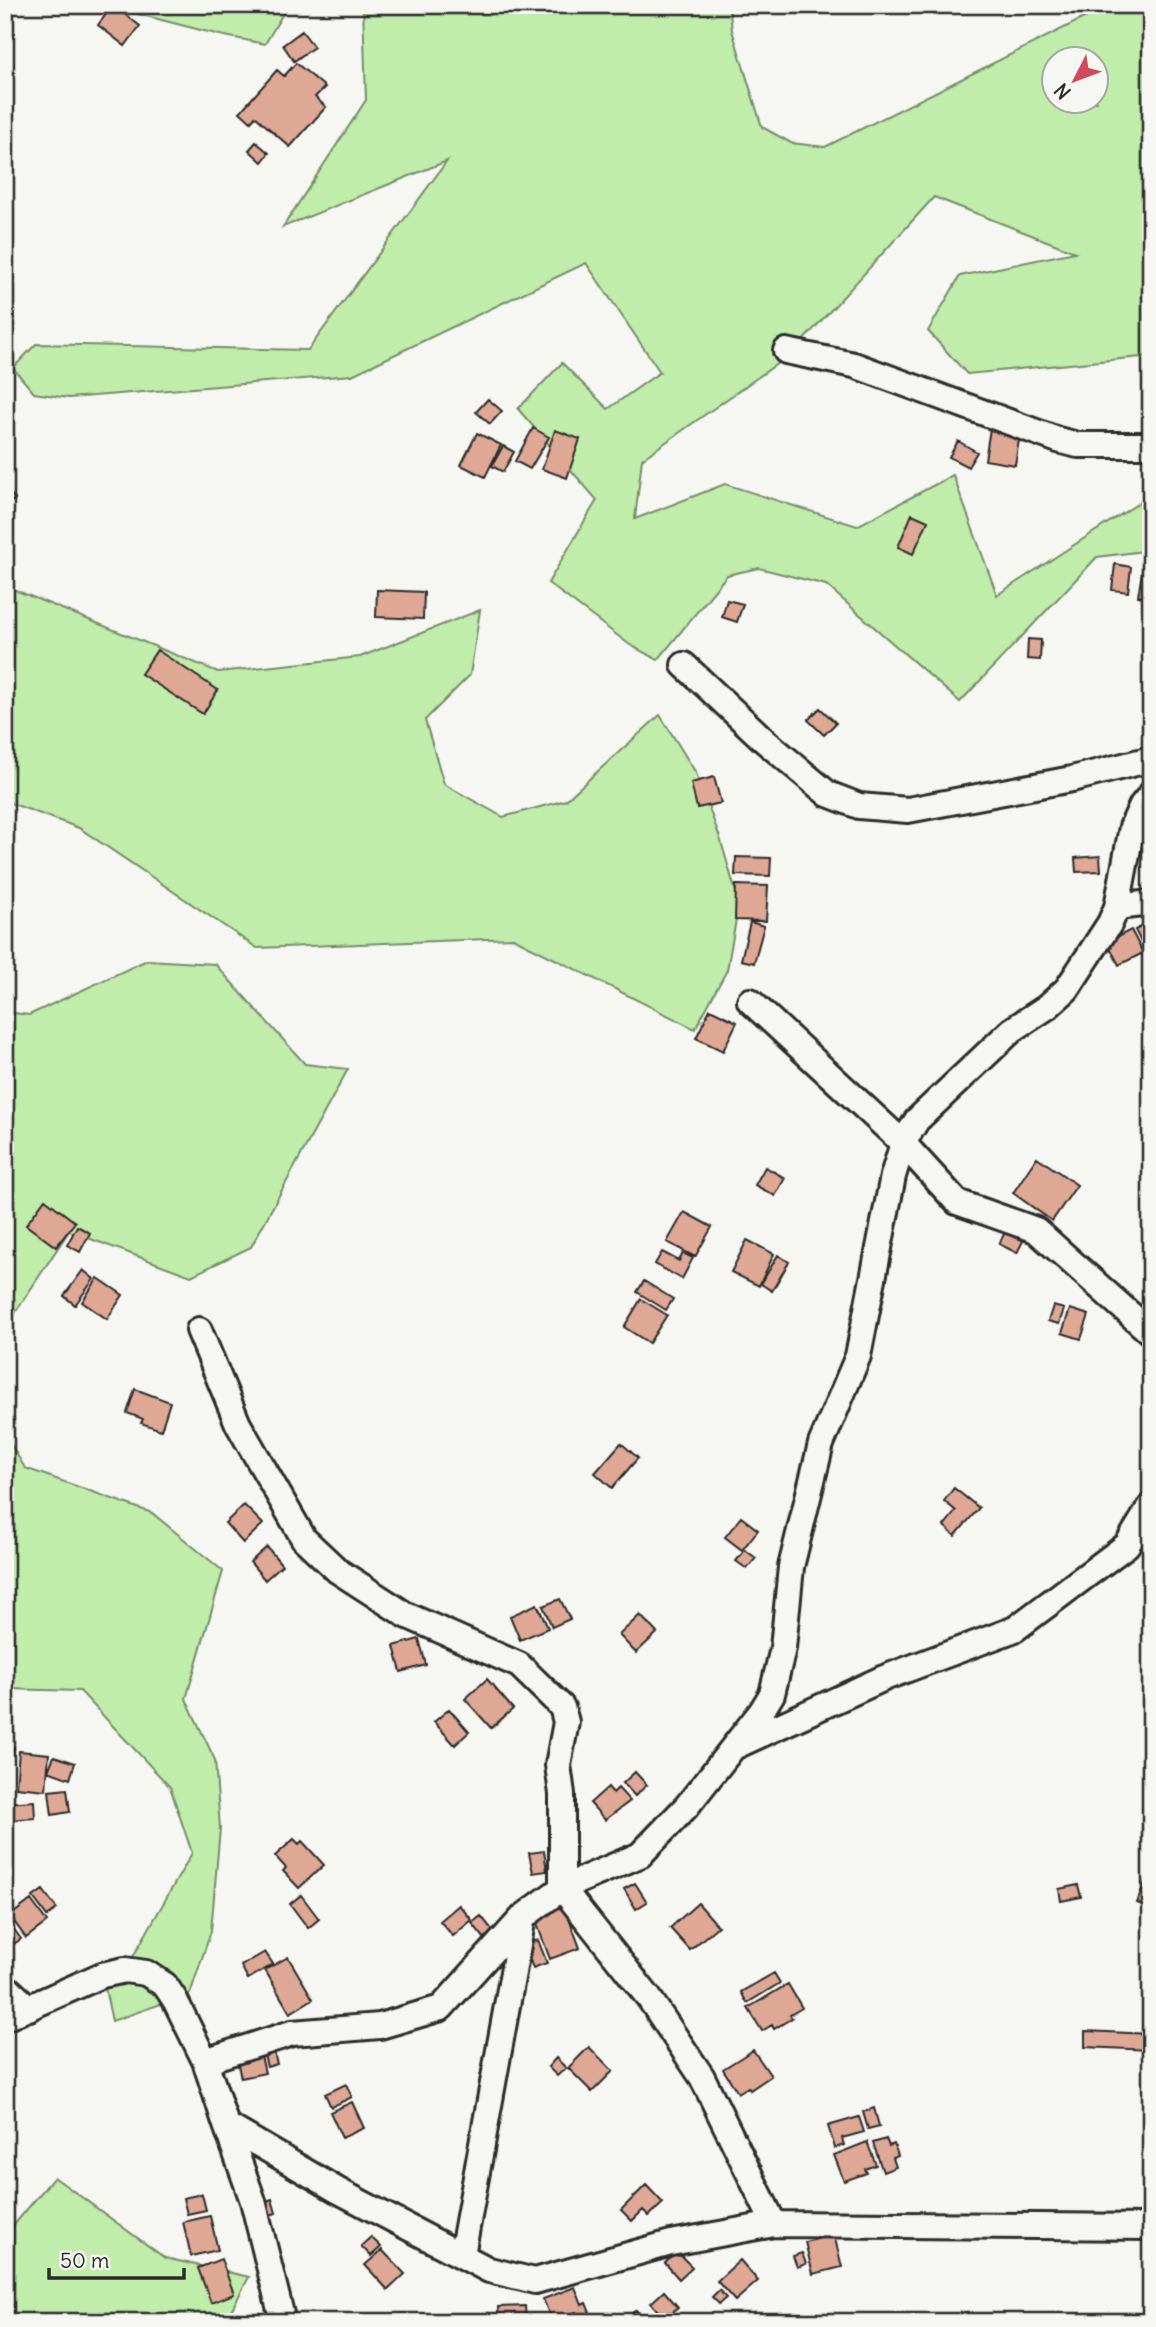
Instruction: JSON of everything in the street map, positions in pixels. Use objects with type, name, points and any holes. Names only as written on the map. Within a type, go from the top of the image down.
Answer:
[{"type":"street","points":[[786,351],[854,365],[1058,440],[1078,444],[1151,445]]},
{"type":"street","points":[[684,665],[765,741],[828,793],[859,806],[908,810],[1072,779],[1151,759]]},
{"type":"street","points":[[205,2062],[292,2033],[380,2026],[441,2008],[523,1917],[562,1888],[640,1855],[687,1806],[761,1712],[772,1694],[783,1648],[791,1567],[821,1444],[858,1356],[893,1176],[903,1143],[917,1120],[1003,1039],[1067,989],[1110,923],[1117,907],[1132,827],[1142,805],[1151,794]]},
{"type":"street","points":[[1117,907],[1151,903]]},
{"type":"street","points":[[750,1001],[903,1143],[957,1202],[1036,1230],[1151,1333]]},
{"type":"street","points":[[199,1330],[238,1424],[304,1539],[338,1571],[406,1615],[519,1665],[562,1707],[566,1721],[558,1765],[562,1794],[562,1888],[649,1998],[702,2077],[774,2224]]},
{"type":"street","points":[[730,1749],[884,1678],[1015,1629],[1127,1545],[1151,1506]]},
{"type":"street","points":[[462,2255],[523,1917]]},
{"type":"street","points":[[5,2018],[102,1975],[125,1970],[146,1973],[165,1985],[205,2062],[253,2201],[283,2322]]},
{"type":"street","points":[[5,1986],[29,2008]]},
{"type":"street","points":[[226,2125],[337,2190],[489,2270],[535,2281],[671,2243],[774,2224],[1151,2227]]},
{"type":"green space","points":[[103,5],[288,5],[265,44]]},
{"type":"green space","points":[[363,5],[729,5],[732,30],[762,127],[791,143],[825,147],[1110,5],[1151,5],[1151,356],[967,374],[928,331],[960,276],[1075,252],[934,197],[791,354],[642,459],[635,519],[725,484],[857,526],[953,475],[997,595],[1151,495],[1151,550],[1097,557],[960,702],[826,585],[759,568],[727,575],[658,660],[630,645],[548,583],[597,500],[518,409],[562,363],[608,409],[660,372],[586,263],[352,375],[69,398],[34,393],[13,368],[36,344],[308,350],[447,161],[283,227],[366,100]]},
{"type":"green space","points":[[5,586],[218,672],[360,657],[480,610],[470,675],[425,720],[444,784],[503,817],[566,800],[660,715],[696,773],[720,838],[739,903],[727,970],[695,1029],[513,938],[257,948],[79,828],[5,801]]},
{"type":"green space","points":[[147,960],[215,964],[305,1064],[348,1069],[251,1247],[191,1276],[69,1231],[5,1328],[5,1012],[29,1015]]},
{"type":"green space","points":[[5,1435],[25,1468],[152,1513],[223,1571],[186,1699],[215,1760],[220,1828],[211,1931],[190,1994],[112,2021],[102,1975],[126,1969],[192,1853],[170,1787],[80,1691],[5,1689]]},
{"type":"green space","points":[[54,2177],[165,2258],[249,2277],[225,2322],[16,2322],[10,2294],[13,2226]]},
{"type":"building","points":[[113,5],[140,26],[125,46],[98,25]]},
{"type":"building","points":[[302,31],[314,47],[294,61],[283,45]]},
{"type":"building","points":[[296,63],[325,87],[315,97],[326,107],[290,147],[255,116],[251,122],[240,112],[277,70],[284,76]]},
{"type":"building","points":[[256,142],[269,153],[262,162],[249,150]]},
{"type":"building","points":[[488,399],[502,411],[490,424],[476,412]]},
{"type":"building","points":[[991,422],[1021,427],[1015,465],[985,460]]},
{"type":"building","points":[[533,428],[549,437],[530,469],[515,461]]},
{"type":"building","points":[[555,430],[580,439],[567,478],[542,469]]},
{"type":"building","points":[[477,433],[501,445],[485,477],[461,465]]},
{"type":"building","points":[[958,441],[977,452],[968,467],[949,457]]},
{"type":"building","points":[[503,446],[514,452],[503,472],[492,466]]},
{"type":"building","points":[[5,487],[15,499],[5,507]]},
{"type":"building","points":[[912,514],[928,521],[913,554],[898,547]]},
{"type":"building","points":[[1115,564],[1131,567],[1128,592],[1112,590]]},
{"type":"building","points":[[1143,567],[1151,569],[1147,598],[1138,596]]},
{"type":"building","points":[[377,590],[424,592],[423,619],[376,617]]},
{"type":"building","points":[[727,600],[743,604],[737,622],[722,617]]},
{"type":"building","points":[[1028,639],[1041,640],[1040,660],[1027,659]]},
{"type":"building","points":[[157,650],[218,690],[203,714],[141,674]]},
{"type":"building","points":[[820,708],[836,723],[824,735],[808,720]]},
{"type":"building","points":[[714,777],[721,803],[697,808],[691,783]]},
{"type":"building","points":[[1100,856],[1101,871],[1076,872],[1075,858]]},
{"type":"building","points":[[736,857],[771,858],[770,876],[735,875]]},
{"type":"building","points":[[736,885],[768,886],[766,921],[735,920]]},
{"type":"building","points":[[750,922],[764,926],[754,963],[741,960]]},
{"type":"building","points":[[1149,923],[1151,949],[1146,952],[1135,930]]},
{"type":"building","points":[[1131,930],[1143,953],[1119,965],[1107,942]]},
{"type":"building","points":[[710,1009],[737,1022],[723,1051],[696,1038]]},
{"type":"building","points":[[5,1139],[13,1145],[5,1156]]},
{"type":"building","points":[[1037,1157],[1077,1185],[1052,1221],[1013,1193]]},
{"type":"building","points":[[765,1167],[785,1178],[775,1196],[755,1185]]},
{"type":"building","points":[[45,1199],[75,1222],[56,1247],[26,1225]]},
{"type":"building","points":[[684,1212],[712,1227],[695,1257],[667,1242]]},
{"type":"building","points":[[77,1226],[90,1233],[80,1252],[67,1245]]},
{"type":"building","points":[[1006,1230],[1024,1239],[1017,1253],[999,1244]]},
{"type":"building","points":[[747,1240],[774,1254],[759,1286],[731,1272]]},
{"type":"building","points":[[662,1252],[679,1261],[683,1253],[693,1258],[682,1279],[655,1264]]},
{"type":"building","points":[[778,1255],[789,1262],[772,1291],[761,1284]]},
{"type":"building","points":[[83,1270],[94,1279],[75,1305],[64,1296]]},
{"type":"building","points":[[98,1278],[123,1295],[107,1319],[82,1302]]},
{"type":"building","points":[[644,1281],[673,1299],[666,1310],[637,1292]]},
{"type":"building","points":[[641,1299],[667,1315],[649,1343],[624,1327]]},
{"type":"building","points":[[1053,1306],[1064,1309],[1059,1324],[1048,1321]]},
{"type":"building","points":[[1070,1309],[1089,1315],[1081,1339],[1062,1333]]},
{"type":"building","points":[[135,1389],[170,1402],[161,1430],[141,1423],[143,1419],[127,1413]]},
{"type":"building","points":[[621,1443],[638,1458],[612,1488],[595,1473]]},
{"type":"building","points":[[954,1488],[979,1508],[955,1536],[944,1526],[956,1511],[944,1501]]},
{"type":"building","points":[[244,1505],[263,1524],[243,1543],[225,1523]]},
{"type":"building","points":[[741,1517],[758,1530],[742,1550],[725,1537]]},
{"type":"building","points":[[267,1547],[282,1565],[265,1580],[250,1562]]},
{"type":"building","points":[[745,1550],[756,1558],[747,1569],[736,1561]]},
{"type":"building","points":[[560,1599],[570,1619],[552,1627],[543,1606]]},
{"type":"building","points":[[537,1604],[548,1628],[520,1640],[510,1616]]},
{"type":"building","points":[[640,1615],[657,1633],[636,1653],[619,1635]]},
{"type":"building","points":[[419,1639],[426,1665],[401,1672],[394,1646]]},
{"type":"building","points":[[487,1679],[513,1709],[491,1728],[465,1699]]},
{"type":"building","points":[[449,1709],[469,1732],[455,1745],[434,1722]]},
{"type":"building","points":[[5,1744],[14,1747],[10,1758],[5,1756]]},
{"type":"building","points":[[19,1751],[49,1754],[46,1790],[16,1787]]},
{"type":"building","points":[[54,1756],[75,1763],[70,1779],[48,1771]]},
{"type":"building","points":[[635,1772],[647,1785],[635,1796],[623,1783]]},
{"type":"building","points":[[608,1787],[613,1793],[618,1788],[630,1801],[605,1820],[590,1803]]},
{"type":"building","points":[[67,1789],[70,1812],[52,1815],[49,1791]]},
{"type":"building","points":[[34,1801],[35,1818],[5,1820],[5,1803]]},
{"type":"building","points":[[294,1839],[299,1844],[302,1841],[324,1865],[299,1888],[283,1871],[286,1868],[275,1856]]},
{"type":"building","points":[[544,1851],[547,1871],[533,1873],[529,1853]]},
{"type":"building","points":[[1145,1882],[1151,1884],[1151,1909],[1137,1903]]},
{"type":"building","points":[[635,1883],[647,1902],[636,1909],[624,1889]]},
{"type":"building","points":[[1078,1885],[1081,1897],[1061,1901],[1059,1889]]},
{"type":"building","points":[[43,1890],[57,1909],[47,1916],[33,1897]]},
{"type":"building","points":[[301,1895],[319,1919],[308,1928],[290,1904]]},
{"type":"building","points":[[31,1900],[47,1922],[26,1938],[10,1916]]},
{"type":"building","points":[[698,1903],[718,1926],[690,1950],[670,1928]]},
{"type":"building","points":[[459,1905],[472,1920],[453,1936],[440,1921]]},
{"type":"building","points":[[564,1905],[580,1948],[550,1959],[534,1916]]},
{"type":"building","points":[[481,1916],[494,1932],[485,1939],[472,1923]]},
{"type":"building","points":[[11,1925],[21,1939],[5,1950],[5,1929]]},
{"type":"building","points":[[538,1940],[547,1963],[533,1968],[524,1945]]},
{"type":"building","points":[[265,1952],[273,1964],[248,1979],[241,1966]]},
{"type":"building","points":[[288,1957],[313,1999],[290,2013],[265,1970]]},
{"type":"building","points":[[774,1973],[780,1983],[747,2003],[741,1992]]},
{"type":"building","points":[[788,1984],[802,2008],[774,2029],[772,2025],[762,2031],[748,2008]]},
{"type":"building","points":[[1085,2031],[1151,2034],[1151,2050],[1085,2047]]},
{"type":"building","points":[[259,2047],[265,2073],[241,2078],[235,2052]]},
{"type":"building","points":[[589,2047],[613,2071],[592,2092],[568,2068]]},
{"type":"building","points":[[753,2050],[771,2076],[750,2090],[748,2087],[738,2093],[723,2069]]},
{"type":"building","points":[[274,2053],[277,2064],[267,2067],[264,2055]]},
{"type":"building","points":[[556,2058],[566,2068],[557,2076],[548,2067]]},
{"type":"building","points":[[346,2084],[352,2097],[331,2107],[325,2094]]},
{"type":"building","points":[[352,2102],[364,2128],[342,2138],[330,2112]]},
{"type":"building","points":[[874,2108],[879,2126],[868,2129],[863,2112]]},
{"type":"building","points":[[859,2117],[864,2132],[842,2138],[844,2145],[835,2148],[828,2126]]},
{"type":"building","points":[[886,2139],[889,2146],[894,2144],[898,2156],[893,2158],[896,2167],[883,2172],[873,2143]]},
{"type":"building","points":[[867,2142],[876,2165],[865,2169],[867,2173],[844,2181],[834,2155]]},
{"type":"building","points":[[646,2185],[663,2203],[649,2216],[643,2210],[632,2221],[621,2210]]},
{"type":"building","points":[[202,2194],[206,2210],[187,2214],[183,2198]]},
{"type":"building","points":[[272,2199],[276,2213],[255,2220],[251,2206]]},
{"type":"building","points":[[210,2216],[218,2250],[191,2256],[183,2222]]},
{"type":"building","points":[[834,2235],[842,2267],[813,2274],[805,2242]]},
{"type":"building","points":[[371,2237],[381,2247],[371,2256],[361,2246]]},
{"type":"building","points":[[382,2250],[405,2274],[388,2290],[365,2265]]},
{"type":"building","points":[[677,2252],[692,2267],[679,2279],[665,2263]]},
{"type":"building","points":[[802,2253],[806,2264],[797,2267],[793,2256]]},
{"type":"building","points":[[221,2259],[234,2294],[211,2303],[198,2268]]},
{"type":"building","points":[[740,2260],[758,2281],[735,2301],[717,2281]]},
{"type":"building","points":[[575,2287],[582,2305],[586,2303],[590,2313],[578,2318],[576,2312],[552,2321],[543,2299]]},
{"type":"building","points":[[719,2290],[726,2298],[719,2304],[712,2297]]},
{"type":"building","points":[[664,2291],[678,2307],[665,2319],[651,2303]]},
{"type":"building","points":[[525,2306],[526,2322],[499,2322],[498,2307]]},
{"type":"building","points":[[636,2310],[647,2322],[622,2322]]}]
